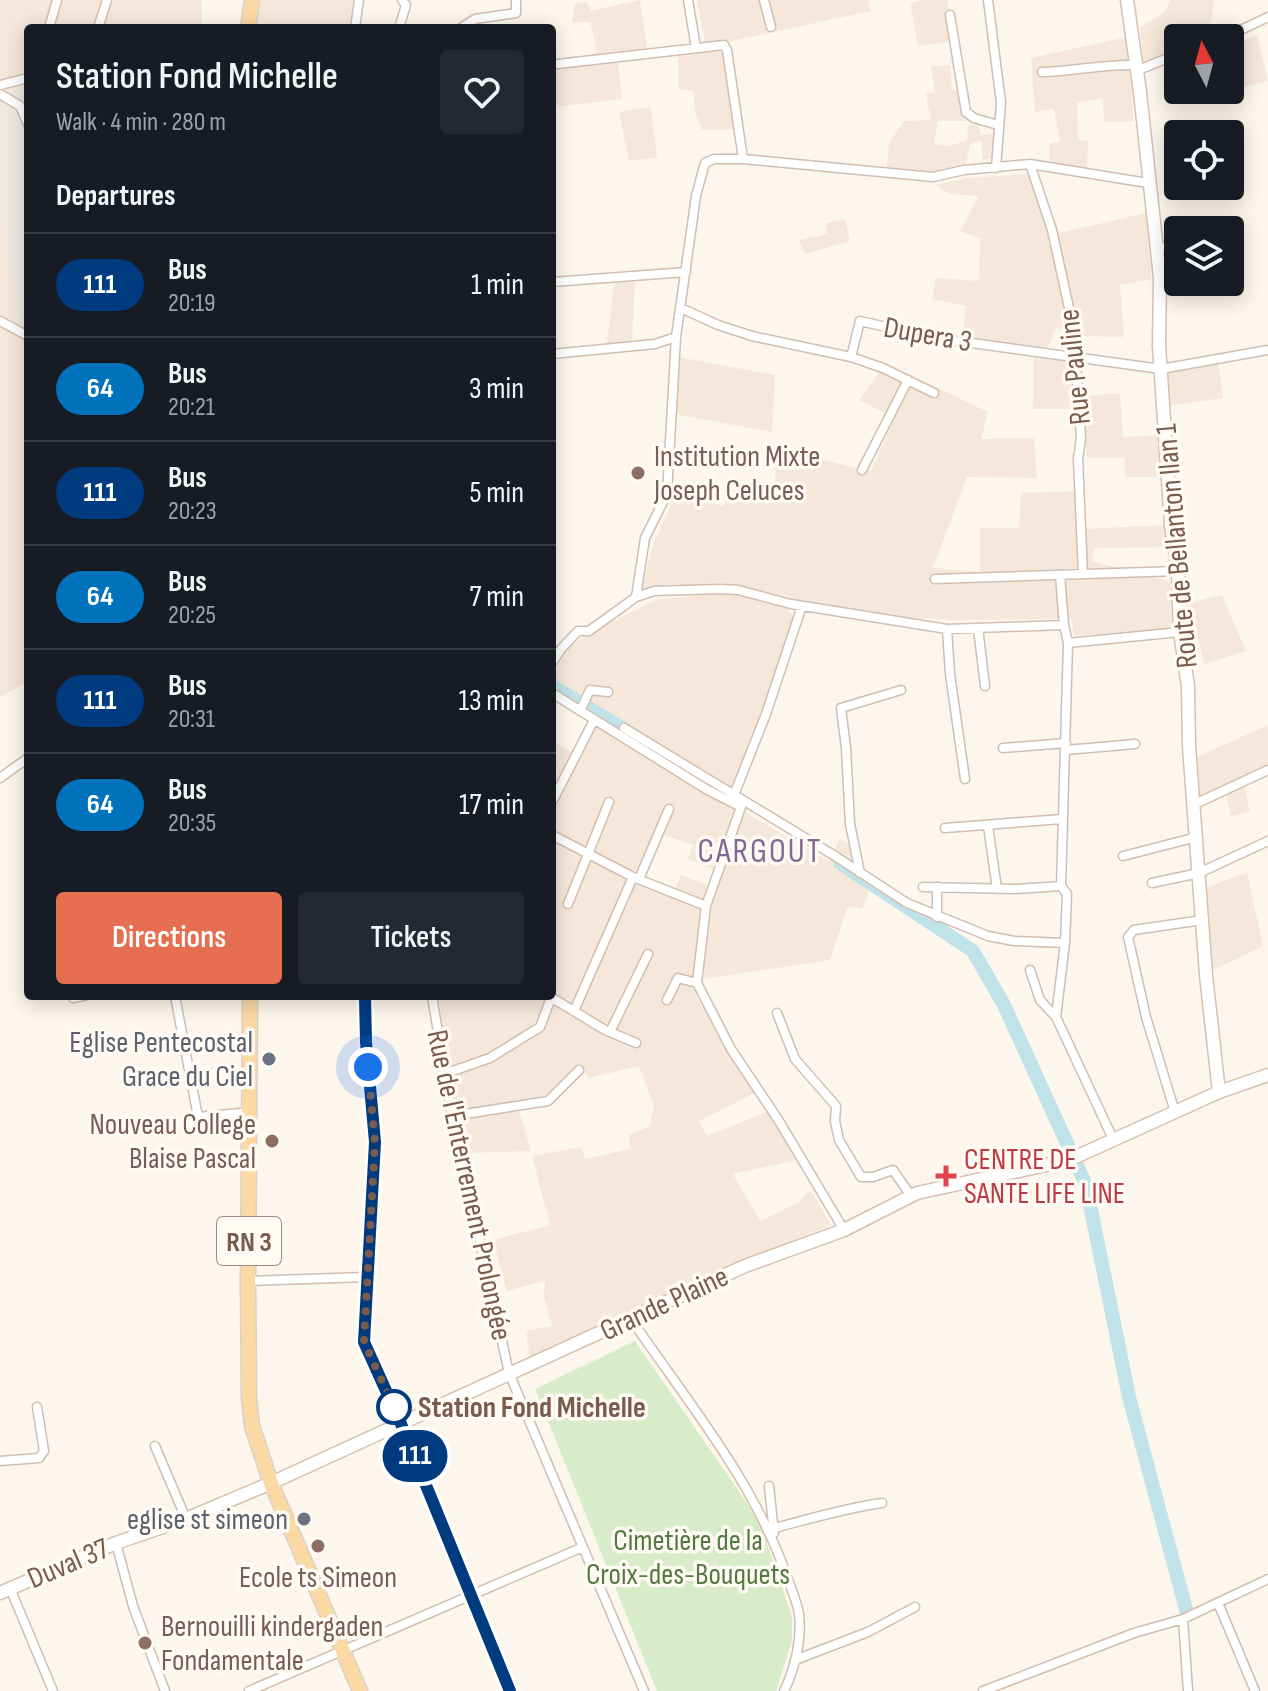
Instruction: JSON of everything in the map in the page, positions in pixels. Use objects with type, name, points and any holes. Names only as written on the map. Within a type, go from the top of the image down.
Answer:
[{"type":"main road","points":[[249,24],[252,0]]},
{"type":"main road","name":"RN 3","points":[[250,1000],[248,1281],[252,1426],[271,1483],[360,1691]]},
{"type":"street","points":[[50,24],[57,0]]},
{"type":"street","points":[[99,24],[107,0]]},
{"type":"street","points":[[356,24],[359,0]]},
{"type":"street","points":[[400,24],[406,5],[402,0]]},
{"type":"street","points":[[467,24],[475,19],[516,13],[516,0]]},
{"type":"street","points":[[688,0],[696,48]]},
{"type":"street","points":[[764,0],[771,27]]},
{"type":"street","points":[[988,0],[1001,103],[996,168]]},
{"type":"street","name":"Route de Bellanton Ilan 1","points":[[1127,0],[1160,278],[1161,369],[1171,525],[1188,686],[1189,746],[1202,920],[1219,1092]]},
{"type":"street","points":[[950,15],[966,112],[974,118],[998,125]]},
{"type":"street","points":[[1244,28],[1268,17]]},
{"type":"street","points":[[558,64],[724,45],[743,159]]},
{"type":"street","points":[[1042,72],[1079,71],[1108,65],[1135,68],[1164,59]]},
{"type":"street","points":[[0,85],[24,79]]},
{"type":"street","points":[[0,94],[20,106],[24,115]]},
{"type":"street","points":[[636,597],[645,538],[667,494],[676,337],[696,196],[705,163],[714,159],[743,159],[933,177],[964,170],[1030,164],[1148,183]]},
{"type":"street","name":"Rue Pauline","points":[[1030,164],[1052,230],[1074,331],[1081,438],[1078,459],[1083,574]]},
{"type":"street","points":[[1156,249],[1164,247]]},
{"type":"street","points":[[556,282],[686,272]]},
{"type":"street","name":"Dupera 3","points":[[681,308],[752,336],[851,357],[860,321],[935,338],[1161,369],[1268,350]]},
{"type":"street","points":[[0,321],[24,332]]},
{"type":"street","points":[[556,354],[655,344],[676,337]]},
{"type":"street","points":[[851,357],[934,393]]},
{"type":"street","points":[[862,470],[908,380]]},
{"type":"street","points":[[935,579],[1178,571]]},
{"type":"street","points":[[1056,1017],[1067,894],[1061,886],[1068,643],[1060,575]]},
{"type":"street","points":[[556,657],[578,631],[589,631],[636,597],[654,591],[738,590],[802,606],[947,629],[1064,625]]},
{"type":"street","points":[[732,799],[766,714],[802,606]]},
{"type":"street","points":[[978,628],[985,686]]},
{"type":"street","points":[[947,629],[965,779]]},
{"type":"street","points":[[1068,643],[1180,632]]},
{"type":"street","points":[[581,708],[590,690],[608,692]]},
{"type":"street","points":[[860,873],[850,824],[841,708],[901,690]]},
{"type":"street","points":[[556,695],[907,903],[988,936],[1014,941],[1065,943]]},
{"type":"street","points":[[556,794],[594,720]]},
{"type":"street","points":[[624,728],[709,786]]},
{"type":"street","points":[[1003,748],[1135,744]]},
{"type":"street","points":[[0,778],[24,761]]},
{"type":"street","points":[[1195,804],[1268,770]]},
{"type":"street","points":[[732,799],[741,807],[706,906],[697,983],[731,1049],[779,1121],[844,1230]]},
{"type":"street","points":[[568,904],[609,802]]},
{"type":"street","points":[[574,1011],[669,809]]},
{"type":"street","points":[[945,828],[1062,819]]},
{"type":"street","points":[[988,826],[997,889]]},
{"type":"street","points":[[556,837],[636,878],[706,906]]},
{"type":"street","points":[[1123,856],[1197,837]]},
{"type":"street","points":[[1152,883],[1199,873],[1268,841]]},
{"type":"street","points":[[923,887],[997,889],[1061,886]]},
{"type":"street","points":[[937,887],[937,917]]},
{"type":"street","points":[[1175,1112],[1146,1017],[1128,937],[1134,930],[1202,920]]},
{"type":"street","points":[[610,1032],[648,954]]},
{"type":"street","points":[[1030,970],[1040,1000],[1056,1017],[1113,1139]]},
{"type":"street","points":[[667,1000],[678,978],[697,983]]},
{"type":"street","points":[[176,1000],[198,1117],[250,1112]]},
{"type":"street","points":[[365,1000],[375,1142],[364,1342],[401,1424],[510,1691]]},
{"type":"street","name":"Rue de l'Enterrement Prolongée","points":[[433,1000],[452,1116],[509,1373],[644,1691]]},
{"type":"street","points":[[444,1074],[490,1058],[540,1027],[549,1000]]},
{"type":"street","points":[[555,1000],[610,1032],[636,1043]]},
{"type":"street","points":[[777,1013],[795,1059],[836,1106],[839,1140],[861,1177],[873,1177],[893,1170],[911,1196]]},
{"type":"street","points":[[452,1116],[548,1101],[579,1070]]},
{"type":"street","name":"Grande Plaine","points":[[271,1483],[745,1266],[844,1230],[911,1196],[1075,1158],[1219,1092],[1268,1075]]},
{"type":"street","points":[[248,1281],[366,1277]]},
{"type":"street","points":[[631,1319],[753,1498],[776,1546],[798,1612],[799,1629],[795,1660],[784,1691]]},
{"type":"street","points":[[0,1461],[39,1458],[44,1451],[37,1407]]},
{"type":"street","points":[[155,1446],[186,1519]]},
{"type":"street","name":"Duval 37","points":[[5,1590],[271,1483]]},
{"type":"street","points":[[769,1486],[776,1546]]},
{"type":"street","points":[[774,1528],[852,1507],[882,1503]]},
{"type":"street","points":[[116,1543],[133,1606],[165,1691]]},
{"type":"street","points":[[249,1691],[583,1547]]},
{"type":"street","points":[[983,1691],[1134,1633],[1183,1619],[1268,1579]]},
{"type":"street","points":[[5,1590],[53,1691]]},
{"type":"street","points":[[1218,1603],[1255,1691]]},
{"type":"street","points":[[795,1660],[868,1632],[915,1607]]},
{"type":"street","points":[[1183,1619],[1188,1691]]},
{"type":"shaded area","points":[[0,0],[201,0],[202,24],[24,24],[24,684],[0,697]]},
{"type":"shaded area","points":[[256,0],[353,0],[350,24],[253,24]]},
{"type":"shaded area","points":[[640,0],[647,48],[617,52],[622,99],[556,107],[556,60],[597,53],[590,22],[572,23],[575,3],[587,2],[591,11]]},
{"type":"shaded area","points":[[697,0],[868,0],[870,11],[727,42],[705,42]]},
{"type":"shaded area","points":[[947,0],[955,41],[918,46],[910,3]]},
{"type":"shaded area","points":[[1171,0],[1214,0],[1211,24],[1164,24],[1164,64],[1144,71],[1140,28],[1165,11]]},
{"type":"shaded area","points":[[1257,35],[1268,81],[1244,87],[1244,40]]},
{"type":"shaded area","points":[[1132,36],[1137,93],[1132,94],[1133,121],[1105,122],[1102,98],[1077,103],[1078,140],[1088,141],[1087,176],[1049,169],[1050,143],[1060,142],[1054,109],[1035,112],[1031,58]]},
{"type":"shaded area","points":[[725,51],[735,129],[702,130],[695,110],[693,90],[679,90],[678,54]]},
{"type":"shaded area","points":[[950,65],[952,90],[966,89],[970,121],[938,121],[934,144],[950,146],[967,140],[968,125],[978,124],[981,135],[1000,133],[1002,157],[983,160],[981,140],[970,144],[964,173],[933,181],[886,177],[889,143],[904,121],[931,120],[926,94],[935,92],[931,66]]},
{"type":"shaded area","points":[[24,89],[24,323],[21,323],[0,209],[0,93]]},
{"type":"shaded area","points":[[651,107],[657,158],[629,161],[619,112]]},
{"type":"shaded area","points":[[1030,174],[1050,235],[1146,213],[1151,279],[1120,285],[1124,337],[1080,336],[1056,328],[1048,347],[1037,348],[963,338],[966,306],[932,299],[936,278],[979,281],[980,238],[960,231],[979,196],[950,194],[935,185],[967,178]]},
{"type":"shaded area","points":[[845,219],[850,241],[805,254],[799,240],[827,234],[826,223]]},
{"type":"shaded area","points":[[635,280],[632,343],[607,344],[614,281]]},
{"type":"shaded area","points":[[678,357],[775,375],[772,432],[675,414]]},
{"type":"shaded area","points":[[1034,358],[1075,362],[1076,397],[1120,393],[1123,437],[1164,435],[1167,477],[1125,477],[1125,458],[1087,458],[1083,409],[1033,409]]},
{"type":"shaded area","points":[[1218,362],[1223,398],[1167,406],[1164,372]]},
{"type":"shaded area","points":[[881,370],[905,382],[917,378],[988,412],[981,439],[1034,438],[1037,478],[967,477],[933,568],[980,572],[980,528],[1019,528],[1021,493],[1081,491],[1084,529],[1167,525],[1169,547],[1094,548],[1092,561],[1173,582],[1177,629],[1074,636],[1072,619],[951,620],[883,616],[721,583],[656,592],[640,600],[652,547],[670,507],[671,492],[724,506],[729,486],[768,502],[775,481],[776,449],[871,471],[895,418],[859,400]]},
{"type":"shaded area","points":[[737,593],[784,603],[795,619],[731,791],[574,698],[556,680],[556,669],[568,648],[587,634],[655,600]]},
{"type":"shaded area","points":[[1222,595],[1246,651],[1204,664],[1196,628],[1185,629],[1180,605]]},
{"type":"shaded area","points":[[598,725],[738,811],[712,869],[688,859],[693,845],[662,834],[644,875],[674,890],[681,875],[707,885],[697,946],[695,994],[755,1093],[699,1121],[707,1136],[769,1111],[798,1160],[733,1174],[760,1221],[801,1201],[811,1191],[831,1225],[741,1261],[530,1359],[526,1331],[552,1326],[544,1296],[545,1281],[507,1291],[493,1240],[550,1225],[532,1156],[581,1147],[585,1159],[630,1149],[629,1135],[649,1126],[654,1106],[639,1066],[589,1078],[578,1066],[544,1097],[517,1103],[531,1151],[464,1153],[439,1000],[556,1000],[556,743],[581,757]]},
{"type":"shaded area","points":[[1268,725],[1268,765],[1242,777],[1250,812],[1231,816],[1224,786],[1196,798],[1192,759]]},
{"type":"shaded area","points":[[745,812],[829,861],[840,839],[858,849],[847,874],[869,890],[862,909],[848,906],[830,960],[704,979],[704,949],[718,875]]},
{"type":"shaded area","points":[[1247,872],[1263,946],[1207,973],[1201,890]]},
{"type":"green space","name":"Cimetière de la Croix-des-Bouquets","points":[[635,1341],[760,1522],[792,1617],[792,1641],[776,1691],[657,1691],[535,1389]]},
{"type":"waterway","points":[[556,688],[635,736]]},
{"type":"waterway","points":[[840,863],[973,951],[1004,1005],[1086,1185],[1129,1397],[1187,1613]]},
{"type":"bus line","name":"111","points":[[365,1000],[375,1142],[364,1342],[401,1424],[510,1691]]},
{"type":"place","name":"Institution Mixte Joseph Celuces","points":[[638,473]]},
{"type":"place","name":"Eglise Pentecostal Grace du Ciel","points":[[269,1059]]},
{"type":"place","name":"Nouveau College Blaise Pascal","points":[[272,1141]]},
{"type":"place","name":"CENTRE DE SANTE LIFE LINE","points":[[946,1176]]},
{"type":"place","name":"Station Fond Michelle","points":[[394,1407]]},
{"type":"place","name":"eglise st simeon","points":[[304,1519]]},
{"type":"place","name":"Ecole ts Simeon","points":[[318,1546]]},
{"type":"place","name":"Bernouilli kindergaden Fondamentale","points":[[145,1643]]},
{"type":"district","name":"CARGOUT","points":[[760,850]]},
{"type":"route","points":[[368,1067],[375,1142],[364,1342],[394,1407]]}]
